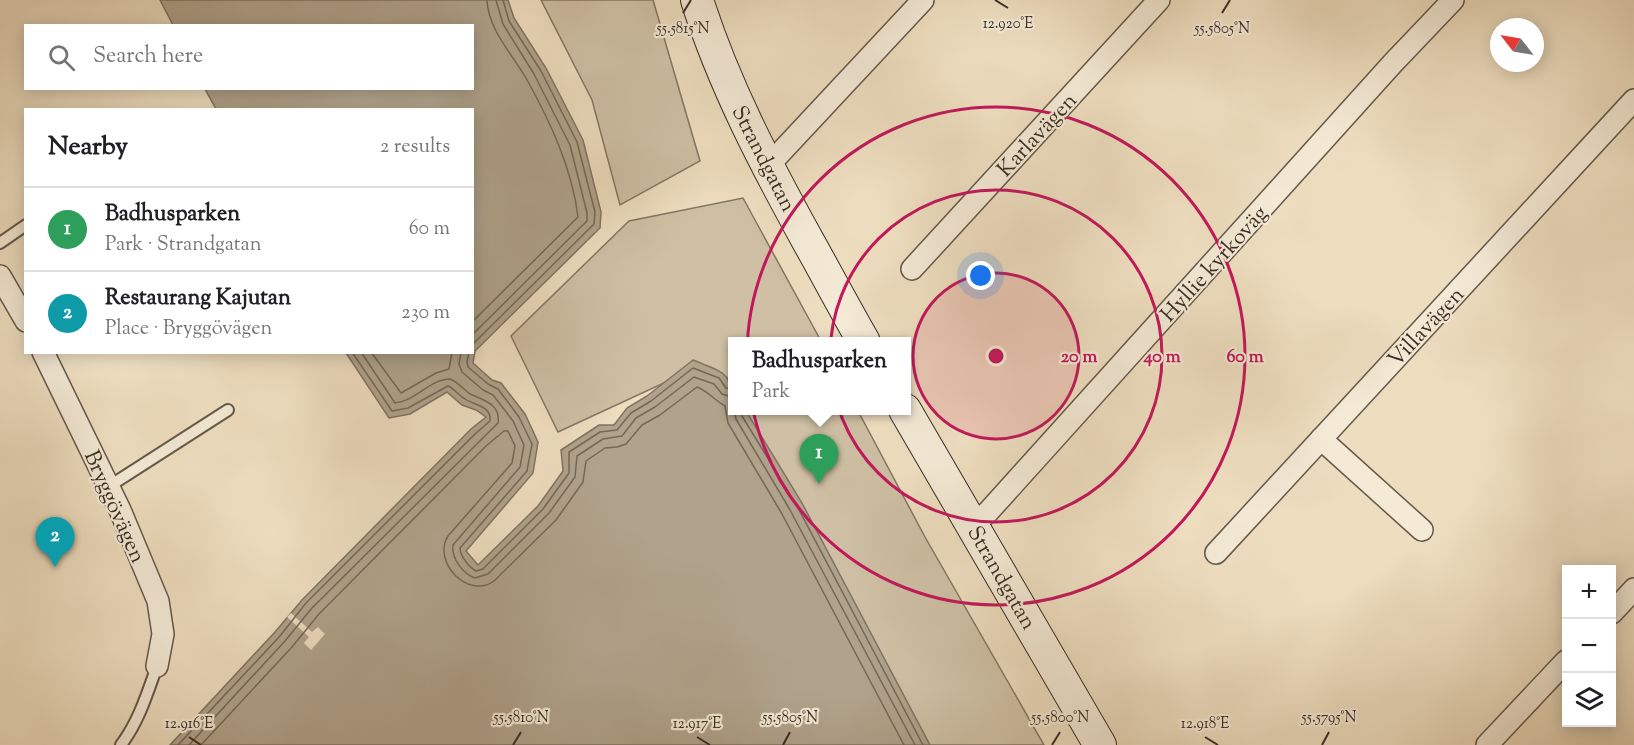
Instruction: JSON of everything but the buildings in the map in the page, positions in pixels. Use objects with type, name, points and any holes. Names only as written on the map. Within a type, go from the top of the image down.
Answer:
[{"type":"street","name":"Strandgatan","points":[[697,0],[720,65],[767,166],[861,337]]},
{"type":"street","points":[[767,166],[923,0]]},
{"type":"street","name":"Karlavägen","points":[[912,269],[1159,0]]},
{"type":"street","name":"Hyllie kyrkoväg","points":[[973,525],[988,512],[1385,72],[1453,0]]},
{"type":"street","name":"Villavägen","points":[[1216,553],[1634,100]]},
{"type":"street","points":[[0,276],[24,318]]},
{"type":"street","name":"Bryggövägen","points":[[44,354],[108,487],[158,601],[163,634],[157,666]]},
{"type":"street","name":"Strandgatan","points":[[907,415],[1100,745]]},
{"type":"street","points":[[1321,439],[1422,530]]},
{"type":"street","points":[[1616,608],[1634,589]]},
{"type":"street","points":[[1487,745],[1562,665]]},
{"type":"lane","points":[[0,243],[24,226]]},
{"type":"lane","points":[[108,487],[228,410]]},
{"type":"lane","points":[[121,745],[133,730],[141,713],[157,666]]},
{"type":"shaded area","points":[[541,0],[653,0],[700,161],[620,205],[592,100]]},
{"type":"shaded area","points":[[743,198],[819,337],[728,337],[728,415],[860,415],[925,537],[1044,745],[895,745],[666,382],[558,432],[511,336],[629,221]]},
{"type":"water","points":[[160,0],[508,0],[514,18],[546,68],[583,140],[601,212],[600,228],[475,351],[473,363],[492,380],[501,383],[525,414],[538,442],[533,473],[466,551],[478,565],[538,506],[563,471],[561,450],[599,425],[614,425],[627,408],[647,396],[693,360],[713,368],[728,380],[728,415],[748,415],[802,503],[930,745],[170,745],[302,600],[471,429],[486,417],[462,405],[447,392],[410,414],[389,418],[347,354],[474,354],[474,108],[215,108],[206,90],[474,90],[474,24],[172,24]]},
{"type":"pier","points":[[291,613],[312,632],[318,627],[325,634],[311,650],[304,643],[309,637],[287,617]]},
{"type":"place","name":"Badhusparken","points":[[819,484]]},
{"type":"place","name":"Restaurang Kajutan","points":[[55,567]]}]
